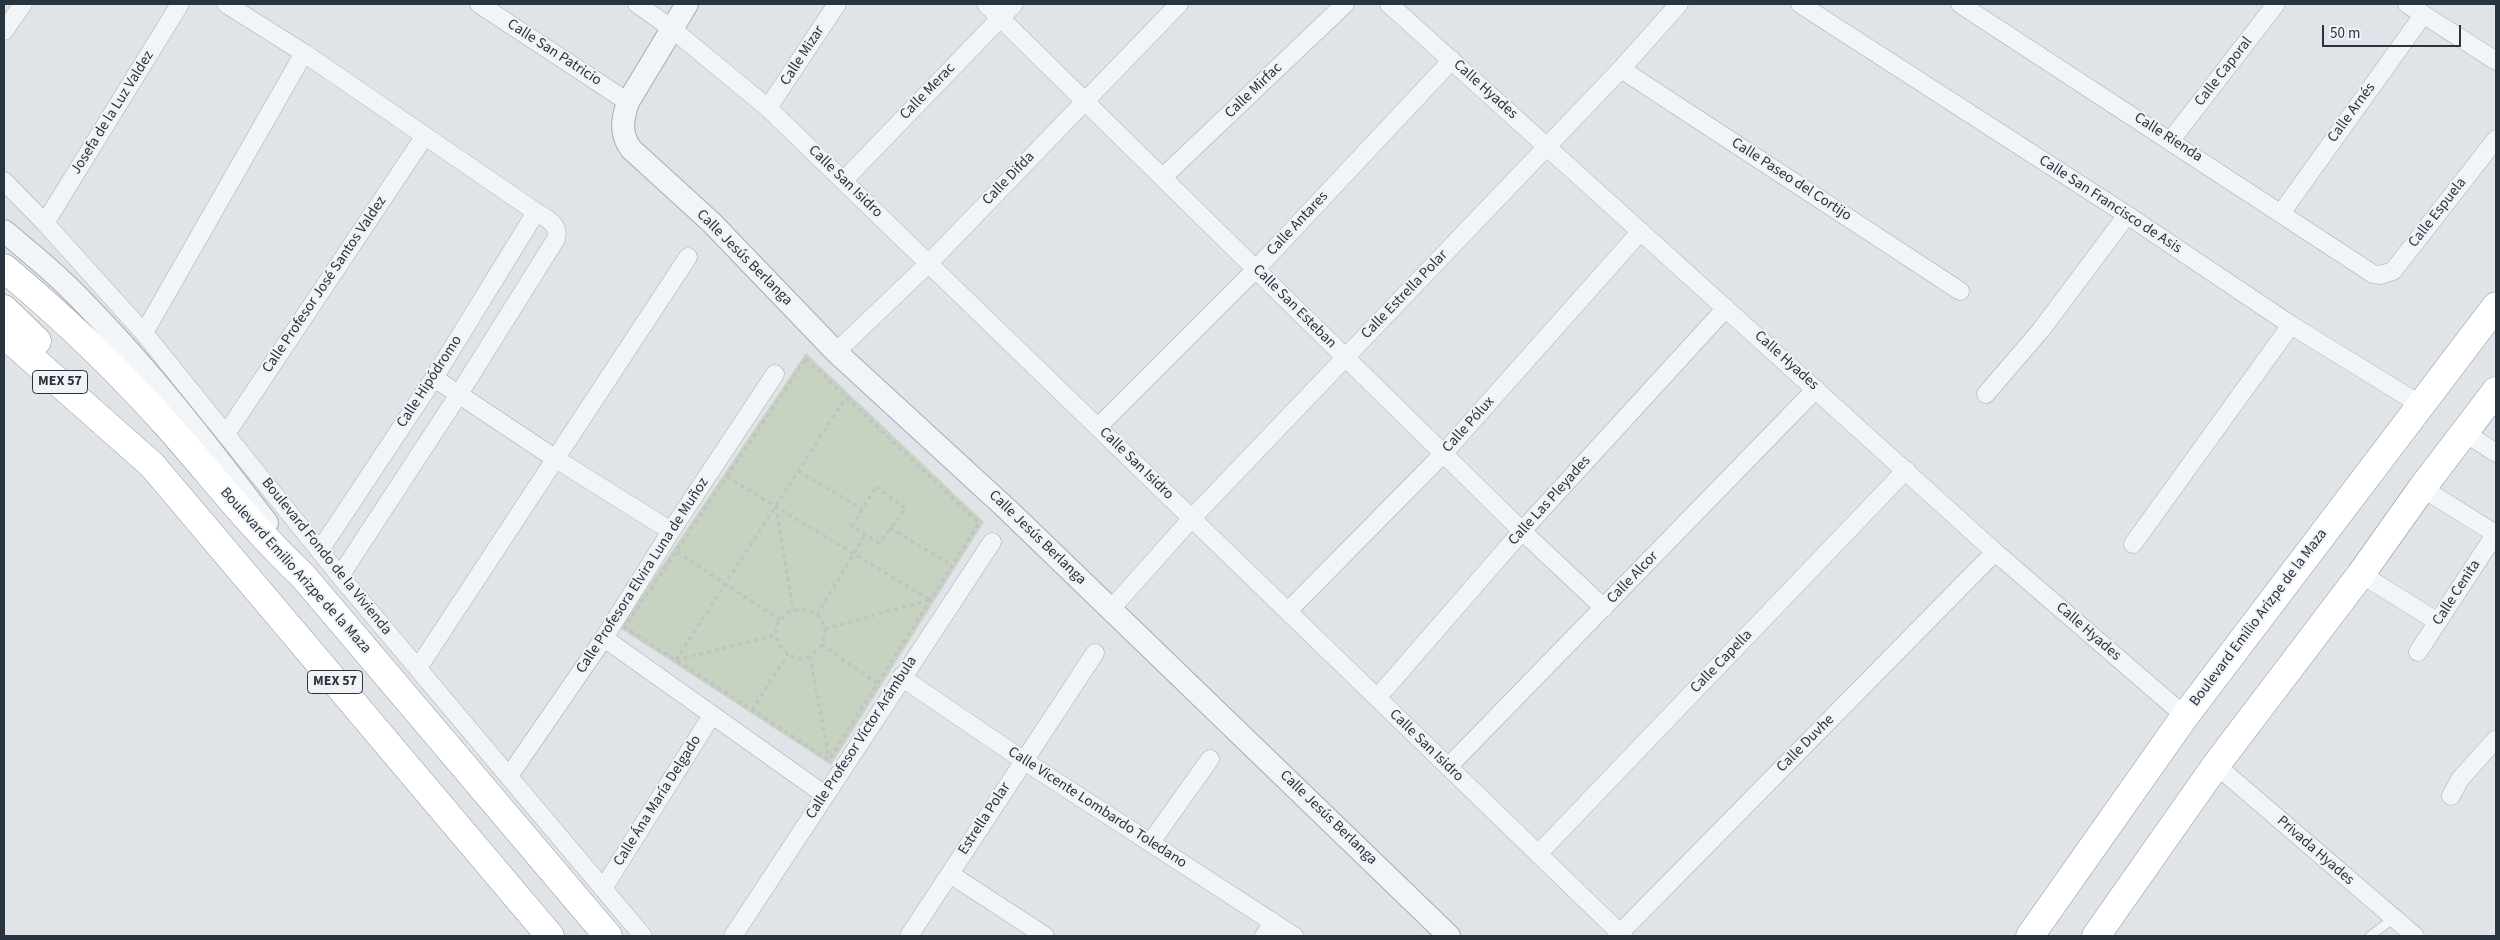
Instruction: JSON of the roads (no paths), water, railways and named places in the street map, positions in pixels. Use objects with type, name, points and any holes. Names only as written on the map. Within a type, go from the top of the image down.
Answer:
[{"type":"highway","name":"Boulevard Emilio Arizpe de la Maza","points":[[4,268],[41,298],[88,341],[174,434],[265,540],[302,576],[608,936]]},
{"type":"highway","name":"Boulevard Emilio Arizpe de la Maza","points":[[2030,936],[2185,716],[2496,306]]},
{"type":"highway","points":[[4,309],[68,371],[114,431]]},
{"type":"highway","name":"MEX 57","points":[[4,334],[152,465],[550,936]]},
{"type":"highway","points":[[2096,936],[2216,765],[2361,574],[2422,488],[2496,391]]},
{"type":"street","points":[[4,31],[22,4]]},
{"type":"street","name":"Josefa de la Luz Valdez","points":[[45,223],[180,4]]},
{"type":"street","points":[[226,4],[304,53],[536,212]]},
{"type":"street","name":"Calle San Patricio","points":[[479,4],[628,102]]},
{"type":"street","name":"Calle San Isidro","points":[[637,4],[671,28],[768,108],[1620,935]]},
{"type":"street","points":[[628,102],[687,4]]},
{"type":"street","name":"Calle Mizar","points":[[768,108],[837,4]]},
{"type":"street","name":"Calle San Esteban","points":[[986,4],[1443,454],[1604,608]]},
{"type":"street","name":"Calle Merac","points":[[843,181],[1014,4]]},
{"type":"street","name":"Calle Difda","points":[[836,352],[929,263],[1084,100],[1179,4]]},
{"type":"street","name":"Calle Mirfac","points":[[1163,177],[1345,4]]},
{"type":"street","name":"Calle Hyades","points":[[1389,4],[1995,552],[2185,716]]},
{"type":"street","name":"Calle Estrella Polar","points":[[1111,609],[1192,518],[1548,147],[1679,4]]},
{"type":"street","name":"Calle San Francisco de Asis","points":[[1800,4],[2126,215],[2291,325],[2421,406]]},
{"type":"street","name":"Calle Rienda","points":[[1960,4],[2282,212],[2373,274]]},
{"type":"street","name":"Calle Caporal","points":[[2171,140],[2276,4]]},
{"type":"street","points":[[2407,4],[2496,61]]},
{"type":"street","name":"Calle Arnés","points":[[2282,212],[2423,15]]},
{"type":"street","points":[[144,333],[304,53]]},
{"type":"street","name":"Calle Antares","points":[[1098,427],[1256,269],[1452,60]]},
{"type":"street","name":"Calle Paseo del Cortijo","points":[[1621,69],[1960,291]]},
{"type":"street","name":"Calle Jesús Berlanga","points":[[628,102],[624,115],[624,140],[631,150],[712,223],[836,352],[1008,510],[1449,936]]},
{"type":"street","name":"Calle Profesor José Santos Valdez","points":[[226,434],[424,136]]},
{"type":"street","name":"Calle Espuela","points":[[2373,274],[2381,275],[2393,271],[2496,139]]},
{"type":"street","name":"Boulevard Fondo de la Vivienda","points":[[4,181],[45,223],[144,333],[340,576],[643,936]]},
{"type":"street","name":"Calle Hipódromo","points":[[320,550],[434,378],[536,212],[554,224],[557,230],[556,239],[459,394],[340,576]]},
{"type":"street","points":[[1986,394],[2041,330],[2126,215]]},
{"type":"street","points":[[4,231],[88,307],[149,375],[274,531],[302,576]]},
{"type":"street","name":"Calle Pólux","points":[[1288,611],[1443,454],[1641,231]]},
{"type":"street","points":[[418,668],[688,257]]},
{"type":"street","name":"Calle Las Pleyades","points":[[1377,698],[1522,531],[1726,308]]},
{"type":"street","points":[[2133,544],[2291,325]]},
{"type":"street","name":"Calle Profesora Elvira Luna de Muñoz","points":[[509,776],[604,638],[671,531],[776,374]]},
{"type":"street","points":[[434,378],[556,459],[671,531]]},
{"type":"street","name":"Calle Alcor","points":[[1448,767],[1816,389]]},
{"type":"street","points":[[2465,433],[2496,454]]},
{"type":"street","name":"Calle Capella","points":[[1538,854],[1906,470]]},
{"type":"street","points":[[2422,488],[2496,533]]},
{"type":"street","name":"Calle Cenita","points":[[2418,652],[2496,533]]},
{"type":"street","name":"Calle Profesor Víctor Arámbula","points":[[733,936],[901,677],[992,542]]},
{"type":"street","name":"Calle Duvhe","points":[[1620,935],[1995,552]]},
{"type":"street","points":[[2361,574],[2438,622]]},
{"type":"street","points":[[604,638],[825,795]]},
{"type":"street","name":"Estrella Polar","points":[[909,936],[1095,653]]},
{"type":"street","name":"Calle Vicente Lombardo Toledano","points":[[901,677],[1023,760],[1150,842],[1269,929],[1294,936]]},
{"type":"street","name":"Calle Ána María Delgado","points":[[604,888],[712,715]]},
{"type":"street","points":[[2451,796],[2460,779],[2496,739]]},
{"type":"street","points":[[1150,842],[1210,759]]},
{"type":"street","name":"Privada Hyades","points":[[2216,765],[2415,936]]},
{"type":"street","points":[[950,874],[1046,936]]},
{"type":"lane","points":[[2370,936],[2394,918]]}]
